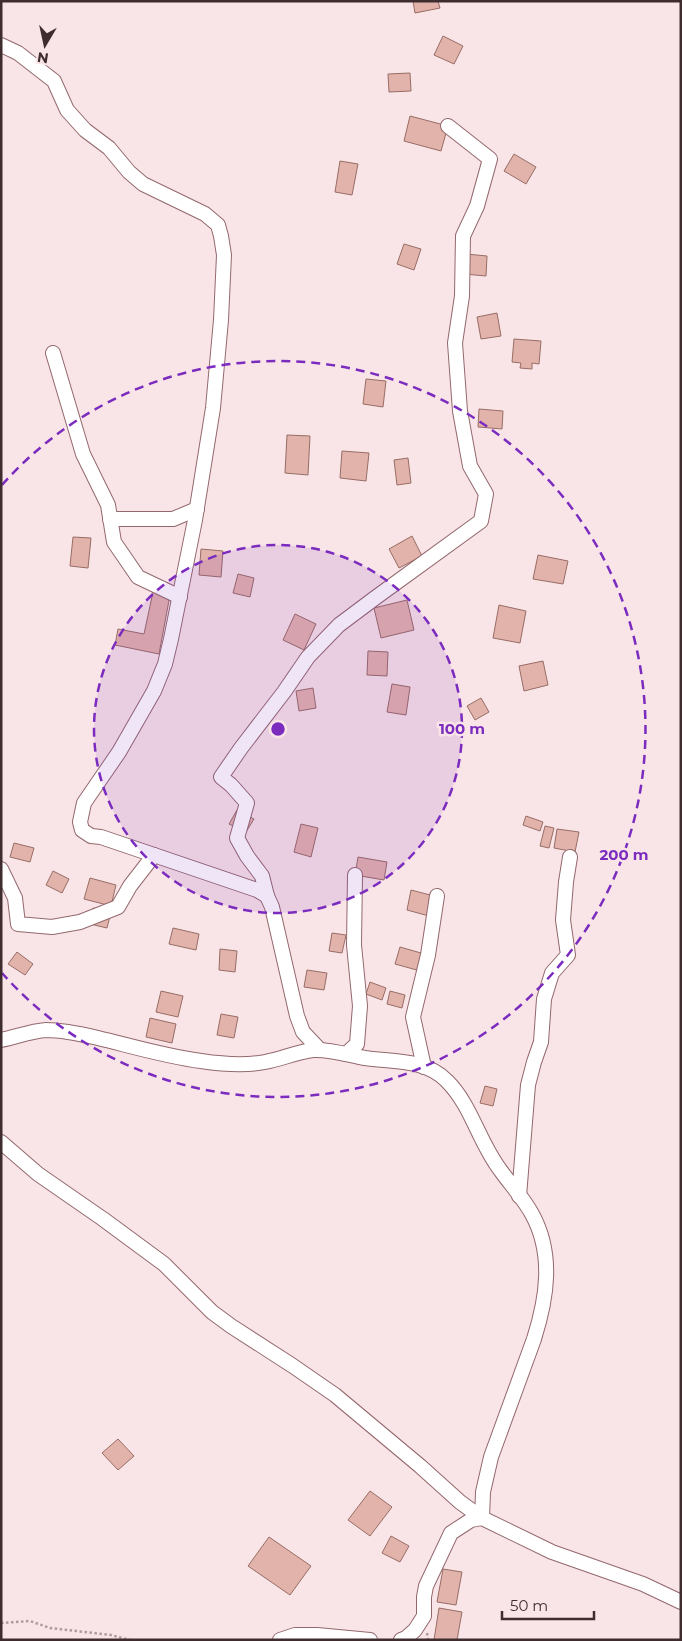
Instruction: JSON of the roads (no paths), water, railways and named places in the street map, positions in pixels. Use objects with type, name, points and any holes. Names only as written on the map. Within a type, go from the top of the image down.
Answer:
[{"type":"street","points":[[1,45],[18,53],[54,81],[67,110],[85,130],[109,148],[129,172],[143,184],[205,214],[218,225],[224,255],[221,320],[212,408],[197,509],[165,664],[154,691],[119,752],[84,803],[80,822],[82,830],[91,836],[101,837],[257,890],[266,896]]},
{"type":"street","points":[[320,1050],[303,1032],[297,1016],[272,907],[266,896],[262,876],[247,856],[237,838],[247,804],[231,785],[221,777],[308,657],[340,625],[481,521],[486,494],[470,466],[460,411],[455,343],[462,296],[463,236],[478,206],[490,158],[448,126]]},
{"type":"street","points":[[53,353],[84,454],[108,505],[114,542],[138,577],[180,597]]},
{"type":"street","points":[[110,519],[173,519],[197,509]]},
{"type":"street","points":[[1,869],[15,898],[18,924],[52,927],[80,922],[118,907],[130,886],[154,855]]},
{"type":"street","points":[[519,1196],[528,1085],[541,1042],[544,1000],[552,973],[568,955],[563,920],[570,857]]},
{"type":"street","points":[[346,1054],[358,1044],[360,1006],[354,945],[355,875]]},
{"type":"street","points":[[424,1067],[413,1017],[428,955],[437,896]]},
{"type":"street","points":[[1,1040],[44,1030],[63,1031],[201,1062],[226,1063],[265,1063],[313,1050],[320,1050],[364,1058],[406,1062],[437,1071],[448,1081],[468,1108],[497,1166],[531,1213],[538,1227],[547,1264],[546,1285],[540,1321],[487,1471],[483,1492],[482,1518]]},
{"type":"street","points":[[1,1142],[38,1174],[164,1264],[212,1312],[342,1401],[460,1502],[482,1518],[552,1552],[643,1584],[681,1602]]},
{"type":"street","points":[[401,1640],[415,1630],[424,1616],[426,1586],[451,1533],[471,1520],[482,1518]]},
{"type":"street","points":[[280,1640],[296,1635],[370,1640]]}]
